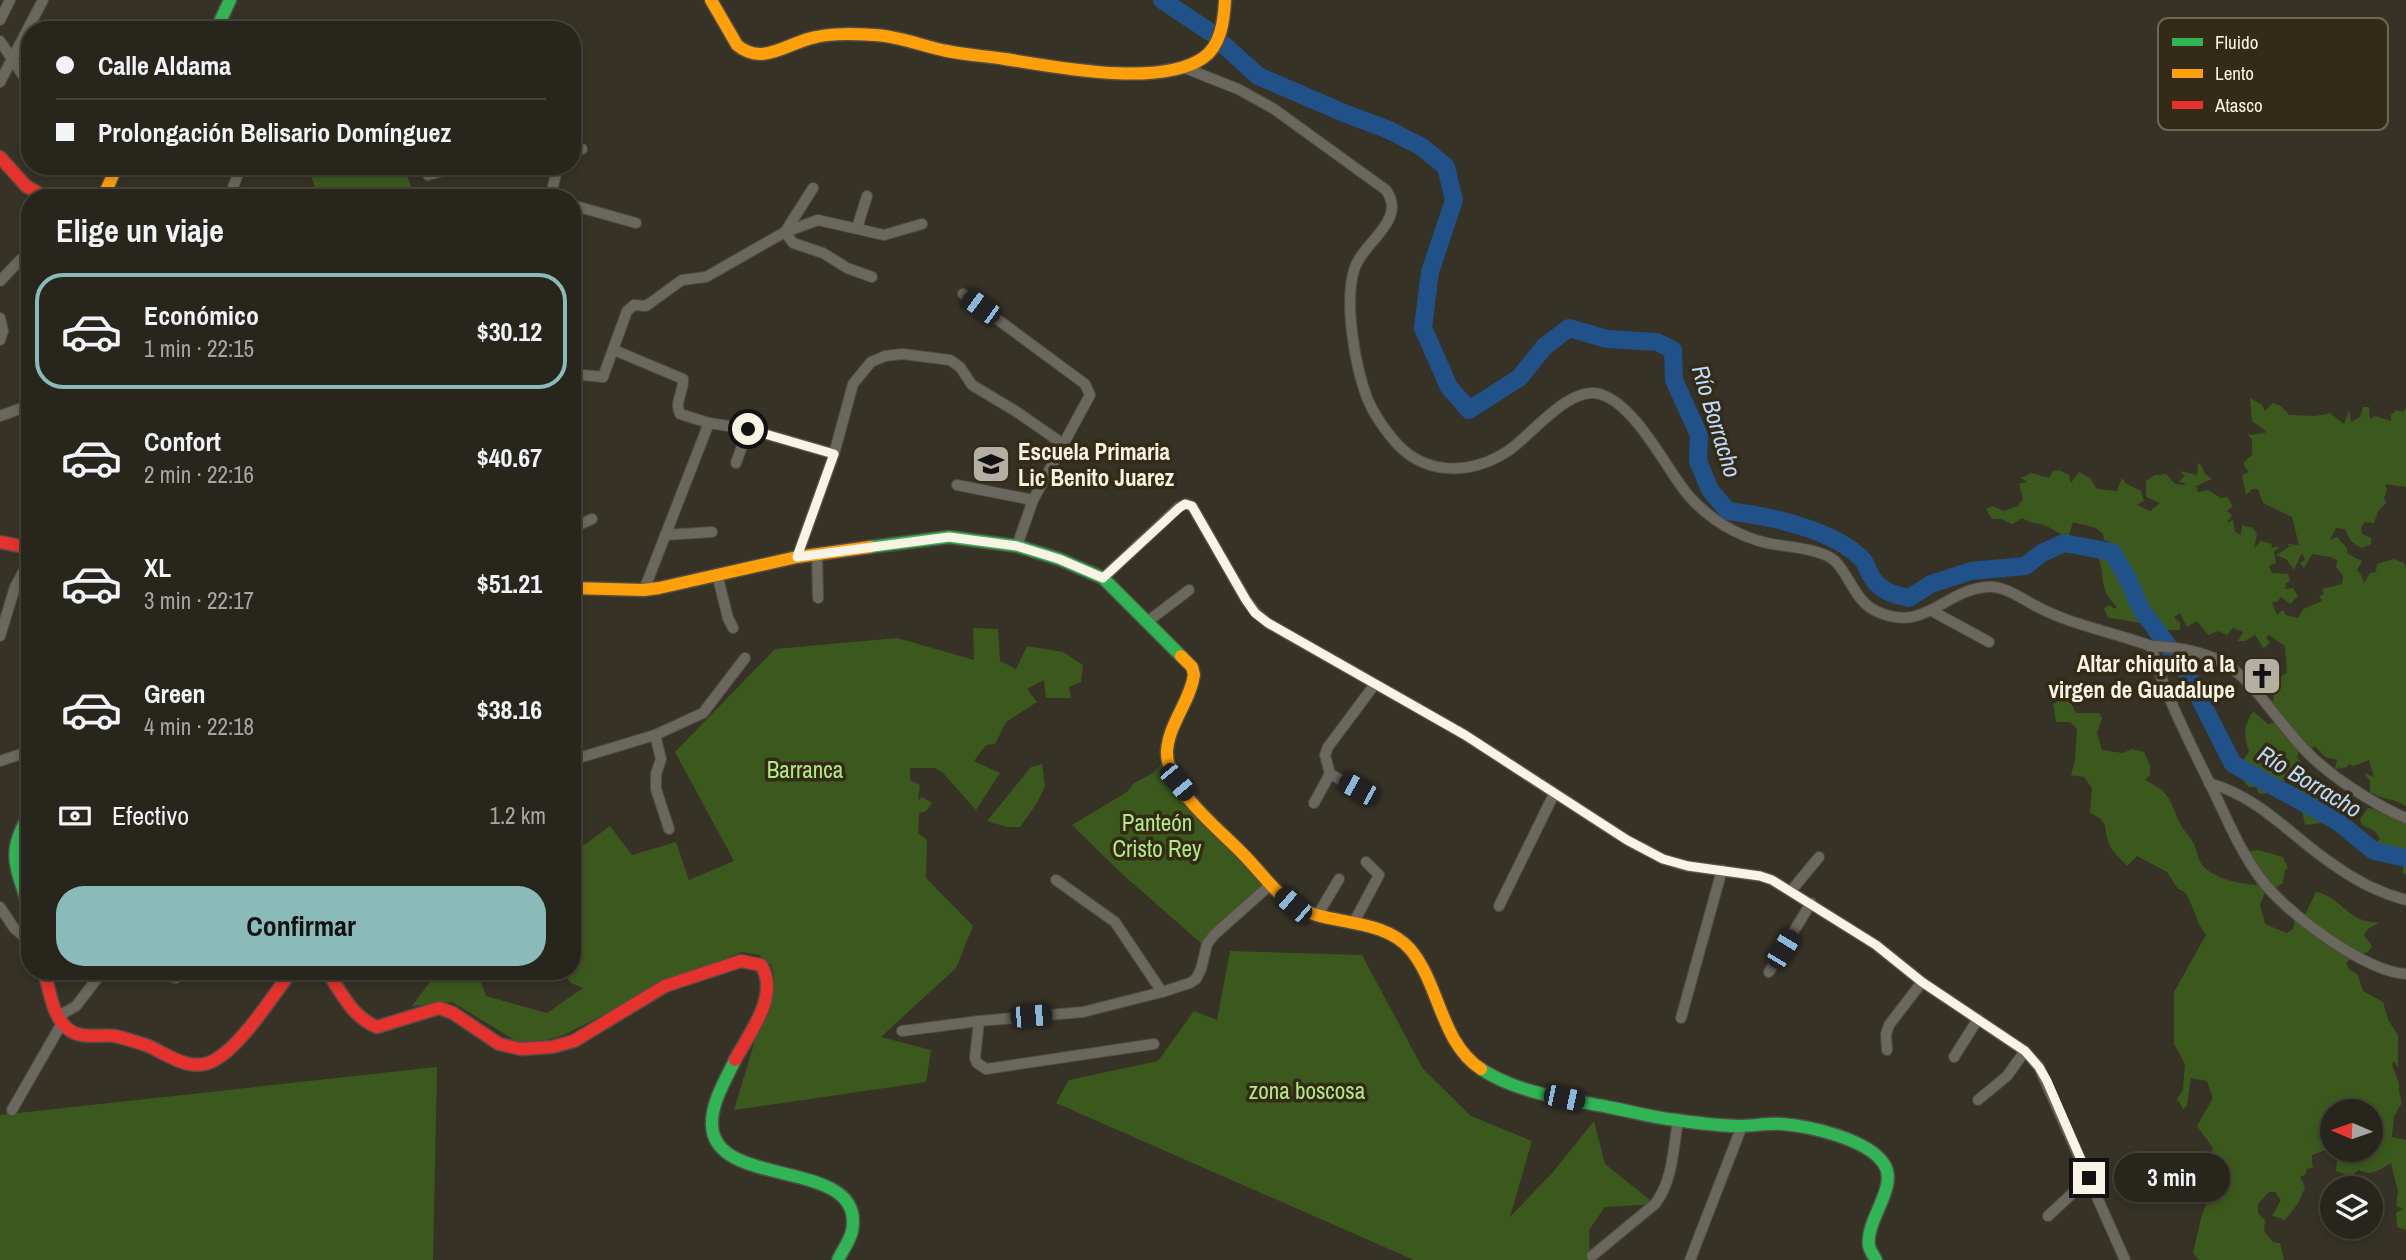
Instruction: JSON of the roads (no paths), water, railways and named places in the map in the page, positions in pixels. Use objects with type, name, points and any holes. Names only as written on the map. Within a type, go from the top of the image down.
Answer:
[{"type":"main road","points":[[220,21],[230,0]]},
{"type":"main road","points":[[711,0],[728,33],[741,49],[753,55],[766,54],[816,37],[884,35],[966,54],[1078,71],[1112,73],[1185,68],[1210,52],[1222,26],[1221,1]]},
{"type":"main road","points":[[0,157],[20,183],[29,189]]},
{"type":"main road","points":[[581,589],[644,590],[797,557],[949,537],[1017,546],[1059,559],[1103,578],[1188,661],[1194,675],[1174,726],[1167,757],[1170,770],[1208,818],[1270,885],[1293,905],[1317,916],[1377,928],[1396,937],[1409,948],[1421,966],[1459,1048],[1475,1065],[1492,1076],[1564,1098],[1678,1121],[1742,1126],[1793,1125],[1827,1131],[1883,1160],[1889,1170],[1888,1184],[1869,1230],[1868,1242],[1872,1258]]},
{"type":"main road","points":[[0,542],[21,546]]},
{"type":"main road","points":[[21,825],[13,836],[9,852],[12,869],[21,890]]},
{"type":"main road","points":[[333,980],[367,1025],[377,1027],[439,1008],[453,1013],[499,1044],[520,1049],[552,1047],[574,1041],[672,984],[741,961],[761,965],[768,976],[768,994],[715,1102],[712,1126],[719,1145],[738,1160],[825,1184],[842,1197],[851,1210],[854,1224],[847,1246],[838,1260]]},
{"type":"main road","points":[[47,980],[60,1020],[71,1031],[145,1045],[185,1065],[200,1065],[215,1060],[236,1043],[285,980]]},
{"type":"street","points":[[0,20],[10,0]]},
{"type":"street","points":[[32,21],[43,0]]},
{"type":"street","points":[[0,41],[21,73]]},
{"type":"street","points":[[0,82],[21,43]]},
{"type":"street","points":[[1185,68],[1238,89],[1274,109],[1385,190],[1392,199],[1390,219],[1365,249],[1354,268],[1351,290],[1353,330],[1367,398],[1378,420],[1394,442],[1422,464],[1447,469],[1475,465],[1507,451],[1571,398],[1585,393],[1601,394],[1632,417],[1689,495],[1717,522],[1765,543],[1825,555],[1835,561],[1864,603],[1874,610],[1895,617],[1910,618],[1932,611],[1969,591],[1987,587],[2002,588],[2047,612],[2151,646],[2174,647],[2215,657],[2244,677],[2304,748],[2323,766],[2376,802],[2406,818]]},
{"type":"street","points":[[785,232],[813,188]]},
{"type":"street","points":[[857,228],[867,196]]},
{"type":"street","points":[[581,208],[636,223]]},
{"type":"street","points":[[581,375],[603,377],[627,311],[634,305],[646,306],[682,280],[706,277],[785,232],[818,220],[884,234],[922,224]]},
{"type":"street","points":[[785,232],[793,243],[823,253],[846,268],[872,277]]},
{"type":"street","points":[[0,281],[21,259]]},
{"type":"street","points":[[963,294],[1085,384],[1090,395],[1033,500],[1017,546]]},
{"type":"street","points":[[0,318],[3,331],[0,340]]},
{"type":"street","points":[[614,350],[680,376],[684,383],[677,410],[683,415],[709,423],[748,429],[834,454]]},
{"type":"street","points":[[797,557],[834,454],[848,398],[859,373],[871,362],[885,356],[902,354],[950,360],[960,367],[972,385],[1063,444]]},
{"type":"street","points":[[0,416],[21,408]]},
{"type":"street","points":[[644,590],[709,423]]},
{"type":"street","points":[[736,463],[748,429]]},
{"type":"street","points":[[957,485],[1033,500]]},
{"type":"street","points":[[1103,578],[1179,508],[1185,504],[1192,506],[1255,613],[1268,623],[1465,735],[1627,840],[1663,859],[1688,866],[1760,876],[1791,891],[1876,945],[1922,982],[2025,1051],[2039,1067],[2123,1257]]},
{"type":"street","points":[[581,524],[592,519]]},
{"type":"street","points":[[666,535],[712,532]]},
{"type":"street","points":[[817,554],[818,598]]},
{"type":"street","points":[[717,574],[733,628]]},
{"type":"street","points":[[0,636],[21,576]]},
{"type":"street","points":[[1147,622],[1189,590]]},
{"type":"street","points":[[1932,611],[1989,642]]},
{"type":"street","points":[[2151,646],[2164,688],[2248,860],[2277,897],[2293,912],[2367,964],[2391,973],[2406,974]]},
{"type":"street","points":[[581,757],[655,735],[702,713],[745,658]]},
{"type":"street","points":[[1314,803],[1330,774],[1325,755],[1328,747],[1375,684]]},
{"type":"street","points":[[655,735],[661,759],[656,774],[656,789],[669,829]]},
{"type":"street","points":[[0,761],[21,754]]},
{"type":"street","points":[[1330,774],[1358,789]]},
{"type":"street","points":[[2209,783],[2226,788],[2253,802],[2333,865],[2370,887],[2406,900]]},
{"type":"street","points":[[1499,906],[1555,794]]},
{"type":"street","points":[[1791,891],[1819,857]]},
{"type":"street","points":[[1353,924],[1379,874],[1366,862]]},
{"type":"street","points":[[1681,1018],[1722,870]]},
{"type":"street","points":[[1317,916],[1339,879]]},
{"type":"street","points":[[1056,880],[1115,922],[1162,992]]},
{"type":"street","points":[[902,1031],[1083,1012],[1190,984],[1201,969],[1207,944],[1214,935],[1270,885]]},
{"type":"street","points":[[1769,972],[1811,903]]},
{"type":"street","points":[[0,907],[21,934]]},
{"type":"street","points":[[12,1110],[60,1020],[76,1006],[96,980]]},
{"type":"street","points":[[1887,1049],[1886,1034],[1889,1025],[1922,982]]},
{"type":"street","points":[[1954,1057],[1978,1019]]},
{"type":"street","points":[[979,1021],[975,1058],[977,1063],[986,1069],[1154,1045]]},
{"type":"street","points":[[1978,1100],[2007,1076],[2025,1051]]},
{"type":"street","points":[[1592,1256],[1655,1204],[1662,1195],[1670,1171],[1678,1121]]},
{"type":"street","points":[[1690,1260],[1742,1126]]},
{"type":"street","points":[[2048,1216],[2089,1178]]},
{"type":"waterway","name":"Río Borracho","points":[[1162,0],[1210,32]]},
{"type":"waterway","name":"Río Borracho","points":[[1224,45],[1258,76],[1389,130],[1422,147],[1446,167],[1454,200],[1430,272],[1423,328],[1449,387],[1469,410],[1519,378],[1545,346],[1569,328],[1607,339],[1657,342],[1673,350],[1674,380],[1699,435],[1698,461],[1710,490],[1728,511],[1800,526],[1835,540],[1863,560],[1874,580],[1886,591],[1909,598],[1931,584],[1971,571],[2025,566],[2042,553],[2064,543],[2112,552],[2141,609],[2183,666],[2233,764],[2337,821],[2374,851],[2406,858]]},
{"type":"place","name":"Escuela Primaria Lic Benito Juarez","points":[[991,464]]},
{"type":"place","name":"Altar chiquito a la virgen de Guadalupe","points":[[2262,676]]},
{"type":"park label","name":"Barranca","points":[[805,769]]},
{"type":"park label","name":"Panteón Cristo Rey","points":[[1157,835]]},
{"type":"park label","name":"zona boscosa","points":[[1307,1090]]}]
